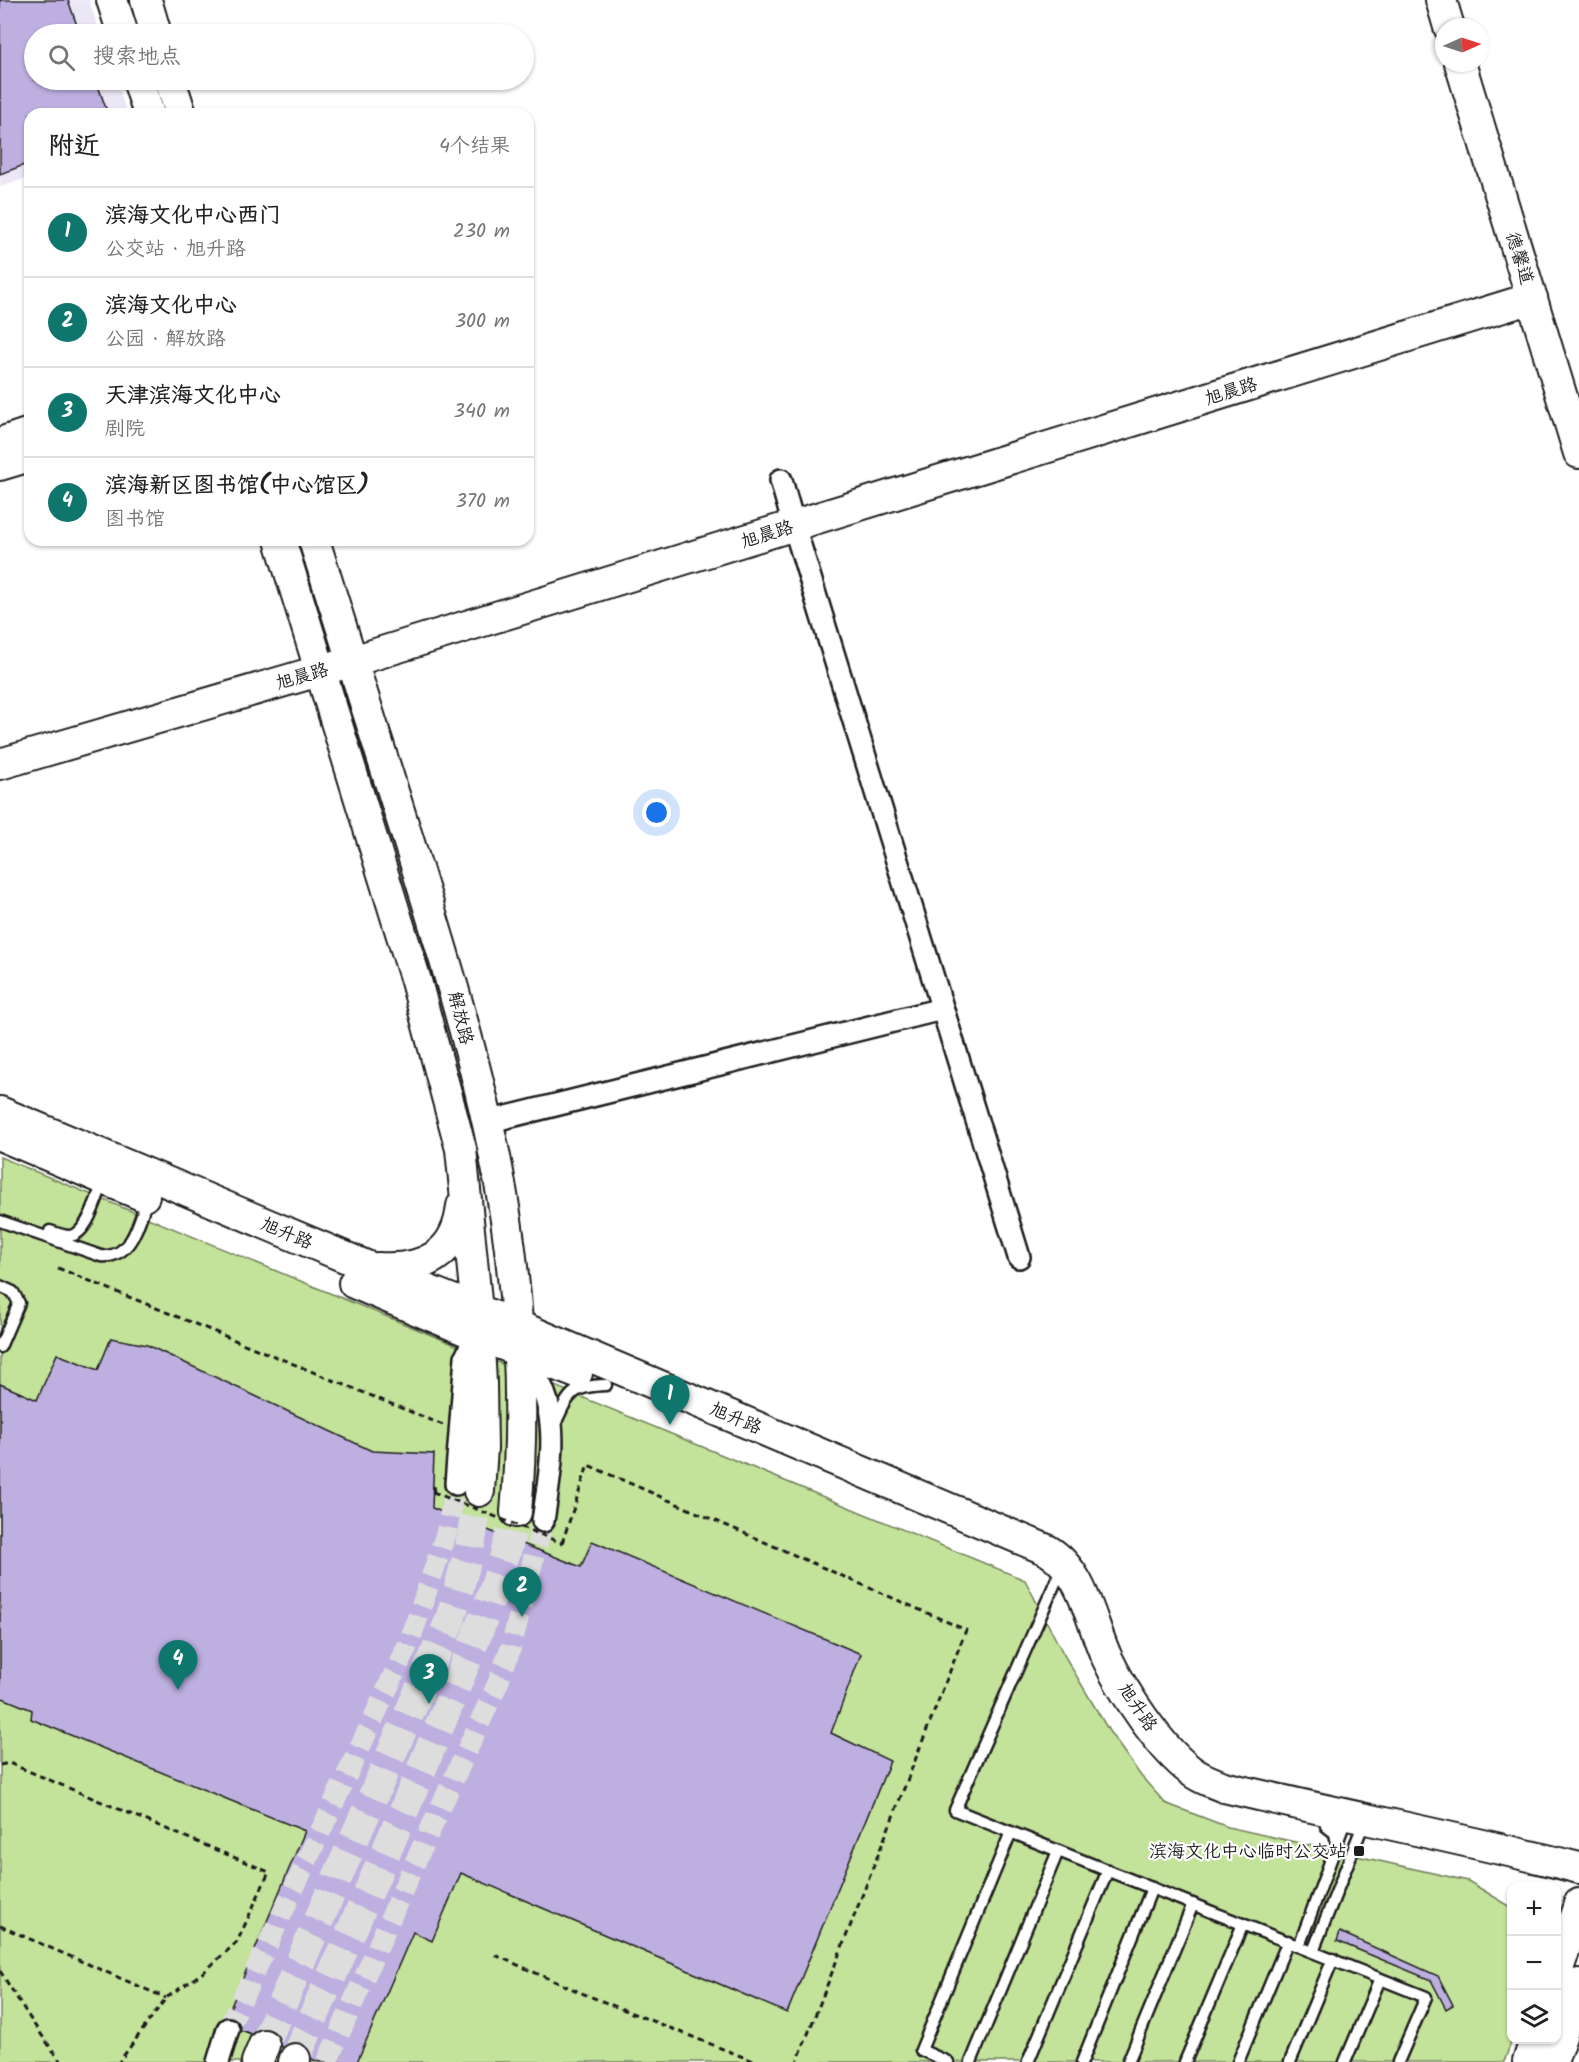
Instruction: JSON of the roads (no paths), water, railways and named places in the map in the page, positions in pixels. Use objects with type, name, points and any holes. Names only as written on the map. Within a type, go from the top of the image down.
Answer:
[{"type":"street","points":[[112,0],[120,24]]},
{"type":"street","points":[[146,0],[153,24]]},
{"type":"street","points":[[1441,0],[1446,18]]},
{"type":"street","name":"德馨道","points":[[1463,72],[1579,453]]},
{"type":"street","points":[[141,90],[147,108]]},
{"type":"street","points":[[173,90],[179,108]]},
{"type":"street","name":"旭晨路","points":[[0,764],[353,661],[1532,298]]},
{"type":"street","points":[[0,442],[24,436]]},
{"type":"street","points":[[0,465],[24,458]]},
{"type":"street","points":[[782,480],[794,526],[1019,1257]]},
{"type":"street","name":"解放路","points":[[282,546],[363,806],[439,1064],[461,1149],[477,1323],[482,1436],[457,1485]]},
{"type":"street","name":"解放路","points":[[316,546],[454,989],[487,1122],[504,1207],[517,1337],[520,1440],[529,1516]]},
{"type":"street","points":[[487,1122],[942,1009]]},
{"type":"street","name":"旭升路","points":[[0,1112],[109,1169],[152,1188],[477,1323],[517,1337],[1056,1555],[1083,1642],[1113,1697],[1149,1750],[1171,1774],[1183,1785],[1200,1795],[1229,1805],[1347,1828]]},
{"type":"street","name":"旭升路","points":[[0,1135],[109,1169]]},
{"type":"street","points":[[370,1268],[412,1267],[435,1258],[444,1250],[461,1223],[465,1185]]},
{"type":"street","name":"旭升路","points":[[152,1188],[370,1268],[477,1323]]},
{"type":"street","points":[[517,1337],[542,1388],[551,1432],[549,1470],[529,1516]]},
{"type":"street","name":"旭升路","points":[[517,1337],[606,1384],[1034,1565],[1047,1574],[1060,1572]]},
{"type":"street","points":[[1347,1828],[1520,1853],[1579,1868]]},
{"type":"street","points":[[1347,1828],[1579,1886]]},
{"type":"street","points":[[1561,1963],[1579,1904]]},
{"type":"street","points":[[1552,2062],[1579,1984]]},
{"type":"street","points":[[218,2062],[228,2029]]},
{"type":"street","points":[[1528,2062],[1534,2044]]},
{"type":"lane","points":[[0,1215],[59,1234],[69,1236],[77,1234],[90,1217],[109,1169]]},
{"type":"lane","points":[[0,1221],[101,1257],[111,1257],[125,1250],[152,1188]]},
{"type":"lane","points":[[0,1287],[13,1292],[19,1303],[0,1347]]},
{"type":"lane","points":[[551,1432],[575,1390],[586,1385],[606,1384]]},
{"type":"lane","points":[[1060,1572],[955,1810],[1425,1997],[1398,2062]]},
{"type":"lane","points":[[1299,1946],[1347,1828]]},
{"type":"lane","points":[[1313,1951],[1319,1938],[1347,1828]]},
{"type":"lane","points":[[948,2062],[921,2050],[1011,1832]]},
{"type":"lane","points":[[971,2062],[1058,1851]]},
{"type":"lane","points":[[1028,2062],[1108,1870]]},
{"type":"lane","points":[[1082,2062],[1152,1888]]},
{"type":"lane","points":[[1128,2062],[1193,1904]]},
{"type":"lane","points":[[1185,2062],[1243,1924]]},
{"type":"lane","points":[[1304,1932],[1305,1943],[1313,1951]]},
{"type":"lane","points":[[1319,1938],[1321,1950],[1329,1958]]},
{"type":"lane","points":[[1238,2062],[1288,1941]]},
{"type":"lane","points":[[1290,2062],[1329,1958]]},
{"type":"lane","points":[[1345,2062],[1380,1978]]},
{"type":"tunnel","points":[[228,2029],[410,1640],[446,1534],[456,1484]]},
{"type":"tunnel","points":[[264,2045],[450,1620],[470,1547],[479,1491]]},
{"type":"tunnel","points":[[295,2059],[408,1800],[485,1614],[510,1538],[516,1512]]},
{"type":"tunnel","points":[[327,2062],[413,1867],[498,1683],[511,1647],[543,1521]]},
{"type":"place","name":"滨海文化中心西门","points":[[670,1425]]},
{"type":"place","name":"滨海文化中心","points":[[522,1617]]},
{"type":"place","name":"滨海新区图书馆(中心馆区)","points":[[178,1690]]},
{"type":"place","name":"天津滨海文化中心","points":[[429,1704]]},
{"type":"place","name":"滨海文化中心临时公交站","points":[[1359,1851]]}]
